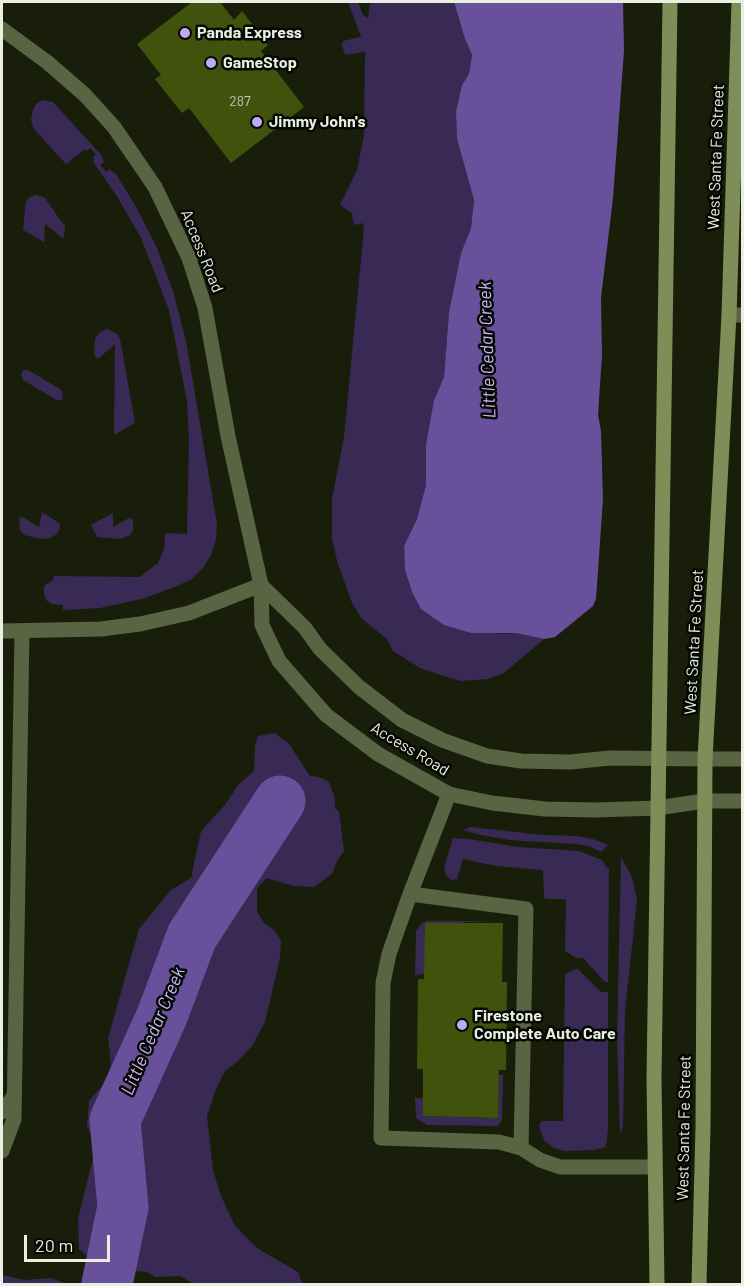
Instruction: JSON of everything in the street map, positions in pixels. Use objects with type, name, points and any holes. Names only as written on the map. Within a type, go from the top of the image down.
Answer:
[{"type":"street","name":"West Santa Fe Street","points":[[657,1284],[654,1078],[670,2]]},
{"type":"street","name":"West Santa Fe Street","points":[[699,1284],[703,1115],[705,759],[736,315],[739,2]]},
{"type":"street","name":"Access Road","points":[[2,29],[85,95],[114,127],[155,187],[189,258],[205,308],[228,436],[261,585],[262,625],[279,661],[326,715],[378,754],[449,794],[545,809],[657,808],[704,801],[742,801]]},
{"type":"street","name":"Access Road","points":[[261,585],[305,628],[320,649],[359,687],[402,720],[442,740],[487,756],[521,761],[570,762],[610,758],[742,759]]},
{"type":"street","points":[[2,631],[101,629],[140,624],[189,613],[261,585]]},
{"type":"street","points":[[2,1151],[14,1119],[22,632]]},
{"type":"street","points":[[449,794],[410,894],[389,954],[383,982],[381,1138],[499,1142],[522,1148],[540,1160],[560,1167],[655,1167]]},
{"type":"street","points":[[410,894],[526,909],[522,1148]]},
{"type":"street","points":[[2,1075],[15,1056]]},
{"type":"street","points":[[2,1113],[14,1096]]},
{"type":"shaded area","points":[[348,2],[358,2],[363,15],[368,18],[370,2],[454,2],[472,55],[469,74],[462,85],[456,111],[457,139],[474,200],[471,228],[461,253],[449,312],[444,377],[434,400],[426,444],[426,485],[417,519],[404,546],[405,570],[412,592],[498,634],[516,633],[544,639],[504,673],[488,679],[460,681],[420,668],[393,651],[387,639],[362,619],[352,603],[337,561],[332,538],[332,499],[344,437],[364,228],[363,223],[356,225],[353,222],[352,213],[340,205],[357,170],[364,135],[365,52],[345,55],[342,45],[343,41],[361,37]]},
{"type":"shaded area","points":[[42,100],[53,102],[102,156],[104,162],[100,165],[106,172],[109,169],[116,174],[157,248],[173,291],[186,341],[217,524],[216,539],[211,555],[192,579],[142,599],[100,608],[63,610],[63,605],[47,601],[44,586],[53,580],[54,576],[140,577],[158,563],[164,549],[165,533],[187,534],[189,438],[187,401],[169,310],[141,238],[94,163],[93,157],[96,154],[90,148],[87,151],[85,149],[66,164],[34,129],[31,120],[33,110]]},
{"type":"shaded area","points":[[37,195],[45,198],[65,226],[64,237],[62,238],[45,224],[44,242],[23,230],[26,201]]},
{"type":"shaded area","points":[[107,329],[116,333],[120,339],[135,423],[114,435],[115,344],[98,359],[94,355],[95,338]]},
{"type":"shaded area","points":[[23,370],[28,370],[60,389],[63,393],[62,400],[57,400],[23,380],[21,375]]},
{"type":"shaded area","points":[[42,512],[59,523],[57,534],[41,539],[24,535],[20,530],[19,518],[23,517],[39,527]]},
{"type":"shaded area","points":[[113,513],[113,527],[129,518],[133,519],[133,530],[130,535],[121,539],[97,537],[91,525]]},
{"type":"shaded area","points":[[275,733],[289,744],[310,776],[329,782],[334,795],[335,808],[339,812],[344,851],[332,874],[314,887],[293,886],[267,878],[257,888],[257,912],[281,941],[280,958],[265,1022],[252,1046],[225,1071],[207,1116],[213,1170],[221,1196],[235,1226],[257,1248],[298,1272],[302,1283],[194,1284],[180,1276],[155,1277],[147,1272],[136,1271],[122,1263],[90,1258],[79,1249],[78,1219],[96,1146],[87,1126],[89,1101],[106,1081],[111,1064],[108,1038],[139,929],[171,890],[191,878],[201,831],[224,806],[239,784],[254,771],[255,746],[258,736]]},
{"type":"shaded area","points":[[470,827],[576,836],[608,845],[601,852],[576,844],[509,840],[463,830]]},
{"type":"shaded area","points":[[453,838],[517,847],[579,851],[602,860],[609,868],[608,982],[605,982],[583,958],[576,958],[565,951],[566,899],[544,898],[543,870],[496,866],[463,859],[457,879],[451,880],[446,875],[444,867]]},
{"type":"shaded area","points":[[621,857],[632,877],[637,900],[625,1010],[623,1126],[620,1135],[617,1040]]},
{"type":"shaded area","points":[[427,921],[498,921],[463,922],[424,974],[415,975],[416,931],[422,923]]},
{"type":"shaded area","points":[[576,969],[601,992],[608,992],[608,1129],[606,1147],[595,1150],[565,1151],[554,1148],[544,1140],[539,1126],[542,1121],[563,1121],[565,974]]},
{"type":"shaded area","points":[[499,1075],[503,1075],[502,1119],[498,1126],[427,1125],[416,1118],[415,1098],[423,1098],[423,1116],[498,1118]]},
{"type":"shaded area","points":[[2,1275],[25,1280],[50,1278],[67,1284],[2,1284]]},
{"type":"water","points":[[454,2],[623,2],[624,51],[613,198],[601,298],[602,355],[598,415],[601,431],[603,499],[596,599],[593,606],[555,637],[544,639],[516,633],[471,633],[444,625],[421,609],[412,592],[405,570],[404,546],[417,519],[426,485],[426,444],[434,400],[444,377],[449,312],[461,253],[471,228],[474,200],[457,139],[456,111],[462,85],[469,74],[472,55]]},
{"type":"building","points":[[192,2],[220,2],[234,20],[242,11],[268,45],[261,51],[304,107],[231,163],[189,108],[182,113],[155,79],[161,75],[137,44]]},
{"type":"building","name":"Firestone Complete Auto Care","points":[[425,923],[503,923],[502,982],[507,982],[506,1070],[499,1070],[498,1118],[423,1116],[423,1069],[417,1069],[418,979],[424,979]]},
{"type":"waterway","name":"Little Cedar Creek","points":[[107,1284],[123,1207],[115,1120],[162,1016],[192,936],[280,801]]},
{"type":"place","name":"Panda Express","points":[[185,33]]},
{"type":"place","name":"GameStop","points":[[211,63]]},
{"type":"place","name":"Jimmy John's","points":[[257,122]]},
{"type":"place","name":"Firestone Complete Auto Care","points":[[462,1025]]}]
